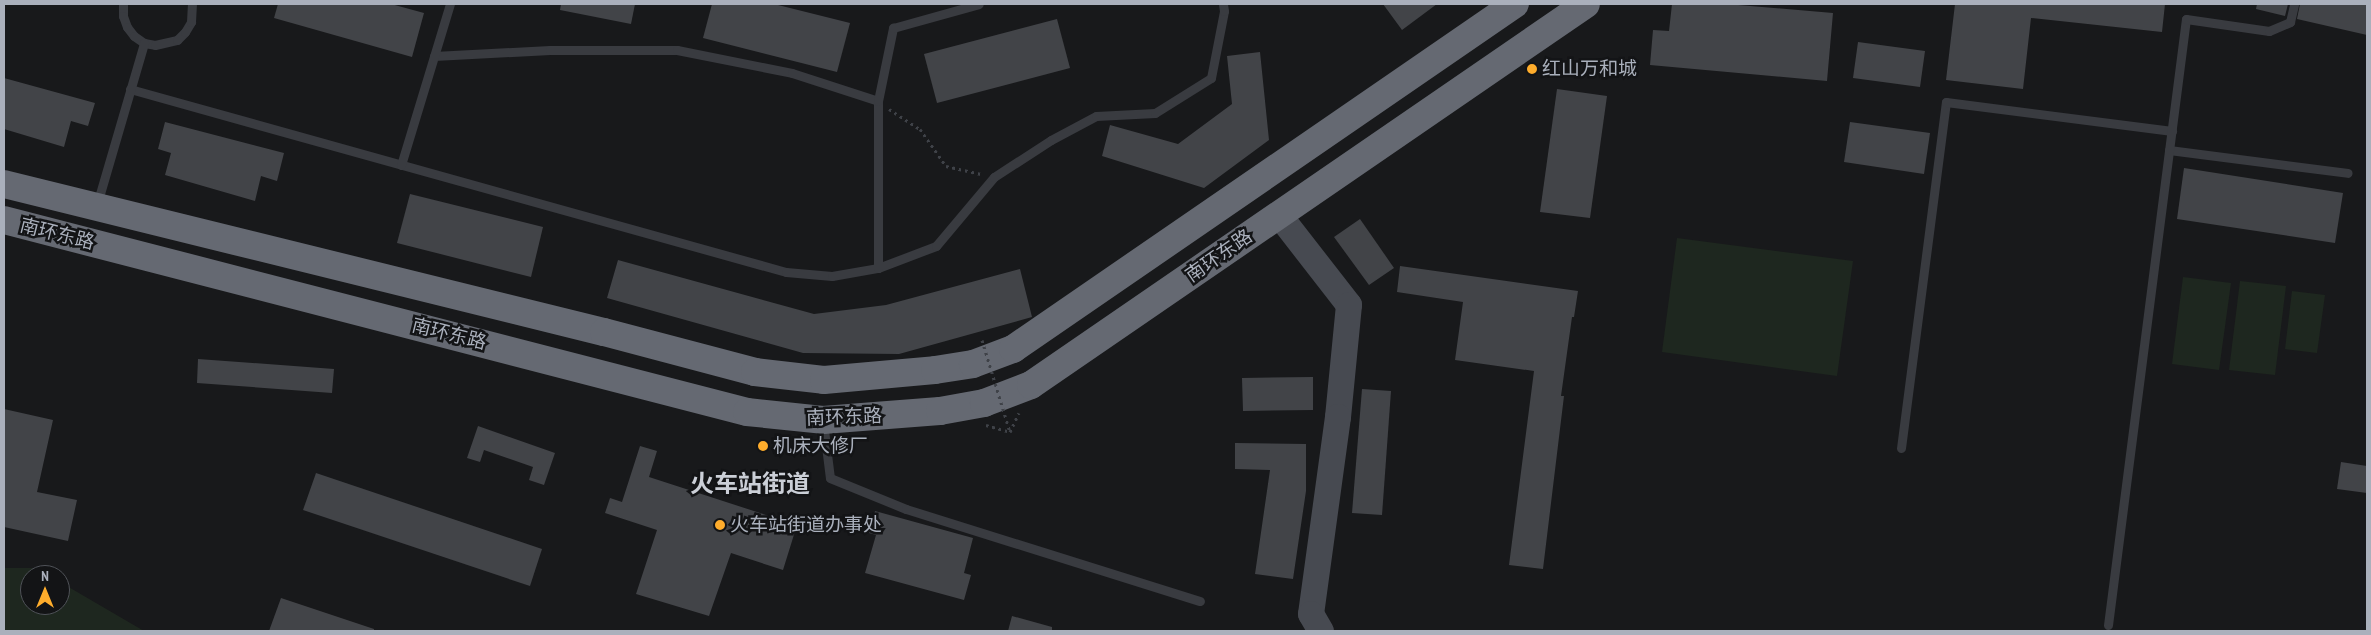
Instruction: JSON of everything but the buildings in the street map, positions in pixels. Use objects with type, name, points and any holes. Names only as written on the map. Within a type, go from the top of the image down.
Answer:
[{"type":"highway","name":"南环东路","points":[[4,184],[604,332],[755,372],[824,380],[935,370],[974,364],[1012,349],[1515,4]]},
{"type":"highway","name":"南环东路","points":[[4,220],[747,412],[823,420],[949,409],[984,403],[1032,385],[1586,4]]},
{"type":"street","points":[[1279,215],[1349,306],[1338,418],[1311,614],[1321,631]]},
{"type":"lane","points":[[123,4],[123,16],[127,27],[134,36],[144,42],[155,45],[177,40],[185,32],[191,22],[192,4]]},
{"type":"lane","points":[[401,164],[450,4]]},
{"type":"lane","points":[[878,268],[878,102],[893,28],[979,4]]},
{"type":"lane","points":[[130,89],[786,272],[832,276],[878,268],[936,246],[994,177],[1051,140],[1096,116],[1155,113],[1211,78],[1224,11],[1223,4]]},
{"type":"lane","points":[[2108,624],[2186,20],[2269,31],[2290,22],[2294,4]]},
{"type":"lane","points":[[96,207],[144,42]]},
{"type":"lane","points":[[434,56],[550,50],[677,50],[792,73],[878,102]]},
{"type":"lane","points":[[1901,448],[1946,102],[2172,131]]},
{"type":"lane","points":[[2169,150],[2348,173]]},
{"type":"lane","points":[[823,420],[830,478],[906,509],[1200,602]]},
{"type":"path","points":[[878,102],[920,129],[946,166],[994,177]]},
{"type":"path","points":[[982,340],[1010,432]]},
{"type":"shaded area","points":[[1677,238],[1853,261],[1837,376],[1662,352]]},
{"type":"shaded area","points":[[2183,277],[2231,283],[2219,370],[2172,364]]},
{"type":"shaded area","points":[[2240,281],[2286,286],[2275,375],[2229,370]]},
{"type":"shaded area","points":[[2292,291],[2325,295],[2317,353],[2285,349]]},
{"type":"shaded area","points":[[4,568],[20,568],[20,615],[70,615],[70,588],[144,631],[4,631]]},
{"type":"place","name":"红山万和城","points":[[1532,69]]},
{"type":"place","name":"机床大修厂","points":[[763,446]]},
{"type":"place","name":"火车站街道办事处","points":[[720,525]]},
{"type":"district","name":"火车站街道","points":[[750,484]]}]
